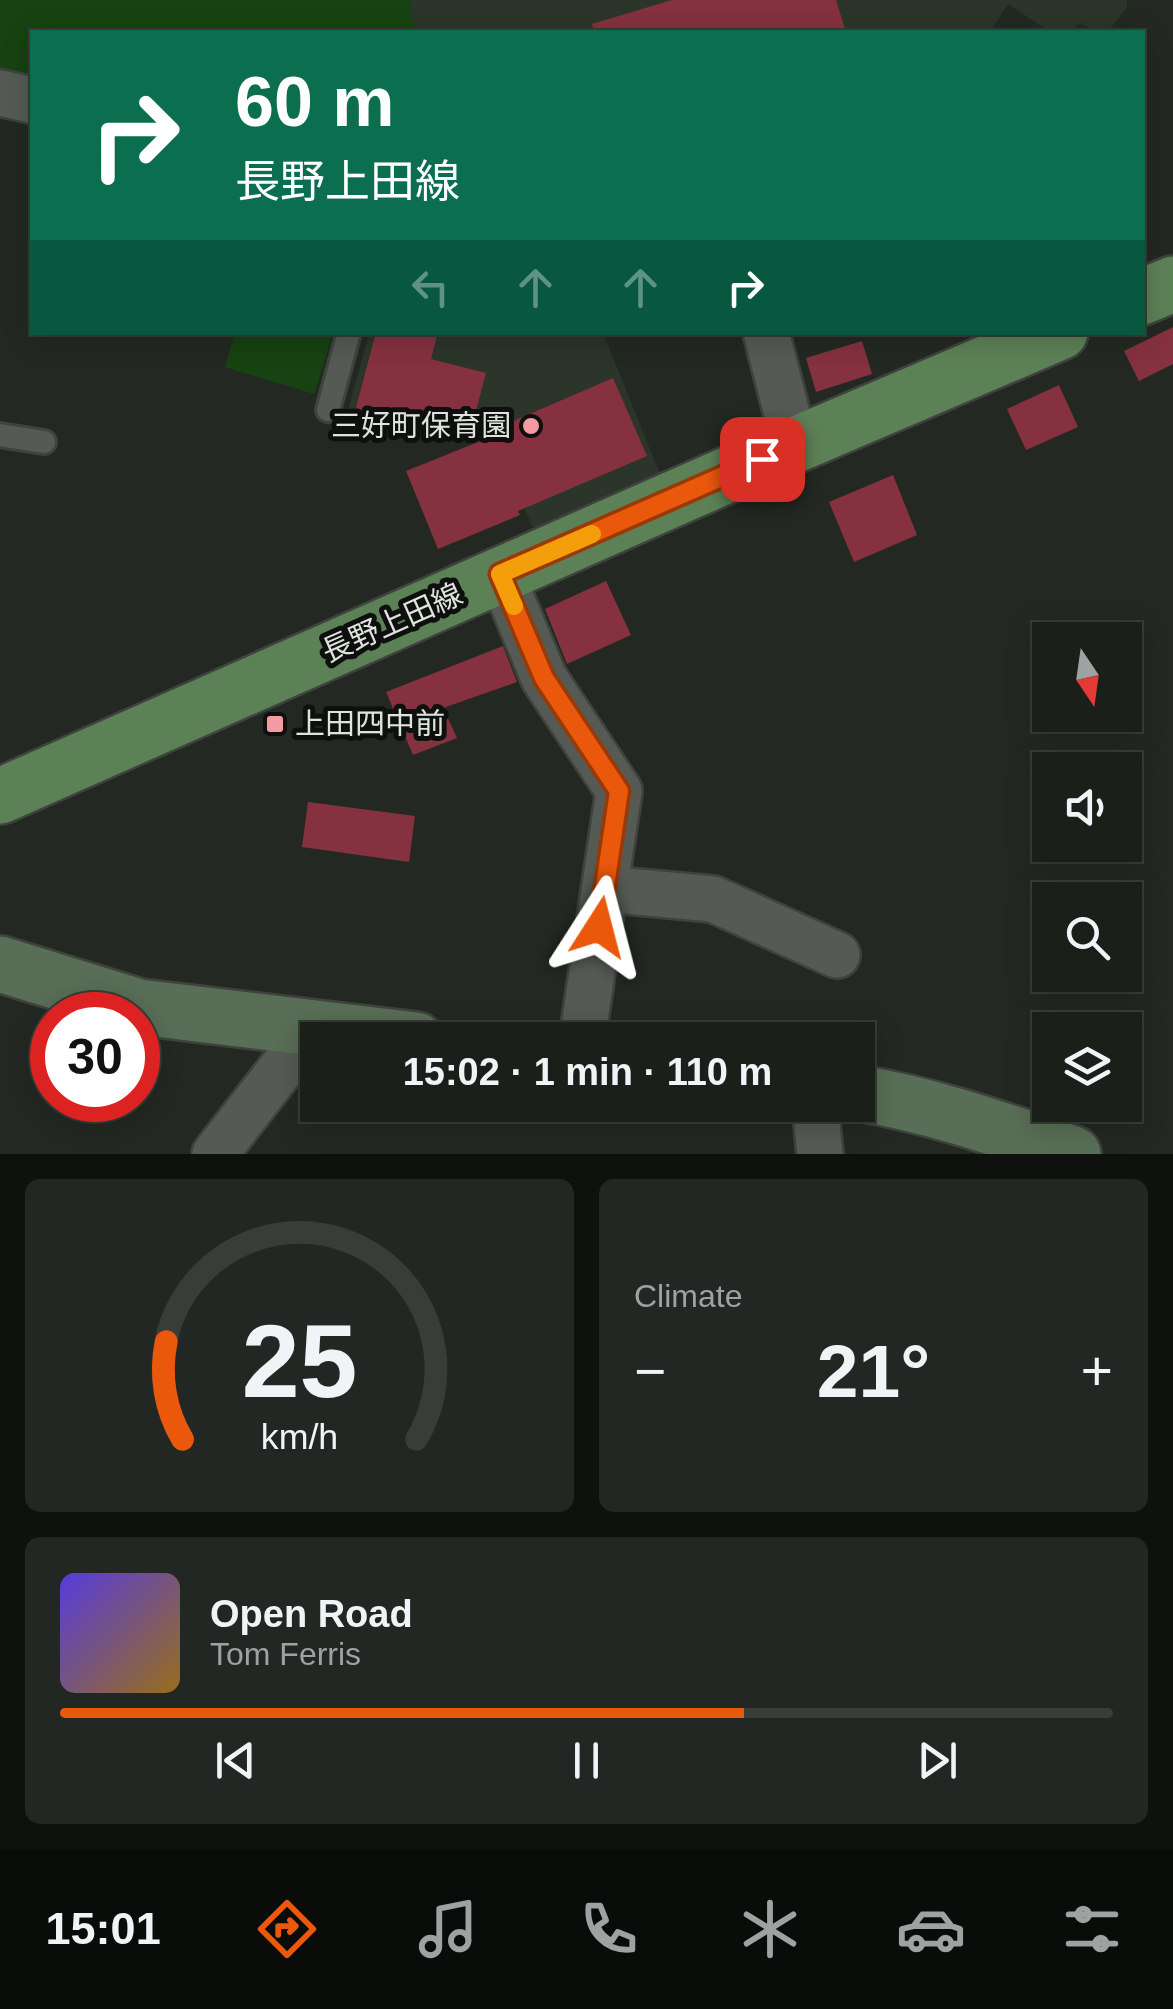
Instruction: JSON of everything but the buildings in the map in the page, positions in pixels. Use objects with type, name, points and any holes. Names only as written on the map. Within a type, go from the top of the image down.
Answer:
[{"type":"main road","points":[[1145,297],[1173,284]]},
{"type":"main road","name":"長野上田線","points":[[0,796],[794,445],[1053,335]]},
{"type":"street","points":[[0,92],[30,100]]},
{"type":"street","points":[[767,335],[794,445]]},
{"type":"street","points":[[500,574],[544,678],[619,791],[585,1022]]},
{"type":"street","points":[[605,889],[713,899],[837,955]]},
{"type":"street","points":[[0,964],[140,1007],[300,1026]]},
{"type":"street","points":[[216,1154],[300,1045]]},
{"type":"street","points":[[875,1096],[973,1119],[1074,1154]]},
{"type":"street","points":[[816,1122],[820,1154]]},
{"type":"lane","points":[[328,410],[348,335]]},
{"type":"lane","points":[[0,435],[44,442]]},
{"type":"shaded area","points":[[0,0],[1127,0],[1127,7],[1110,30],[1093,30],[1080,23],[1073,30],[1047,30],[1008,4],[991,30],[30,30],[30,86],[0,78]]},
{"type":"shaded area","name":"三好町保育園","points":[[368,335],[604,335],[660,474],[533,528],[494,438],[347,415]]},
{"type":"green space","points":[[0,0],[409,0],[416,30],[30,30],[30,74],[0,67]]},
{"type":"green space","points":[[234,335],[332,335],[314,394],[225,367]]},
{"type":"slow traffic","points":[[514,606],[500,574],[592,534]]},
{"type":"place","name":"三好町保育園","points":[[531,426]]},
{"type":"place","name":"上田四中前","points":[[275,724]]},
{"type":"route","points":[[599,927],[619,791],[544,678],[500,574],[762,459]]}]
